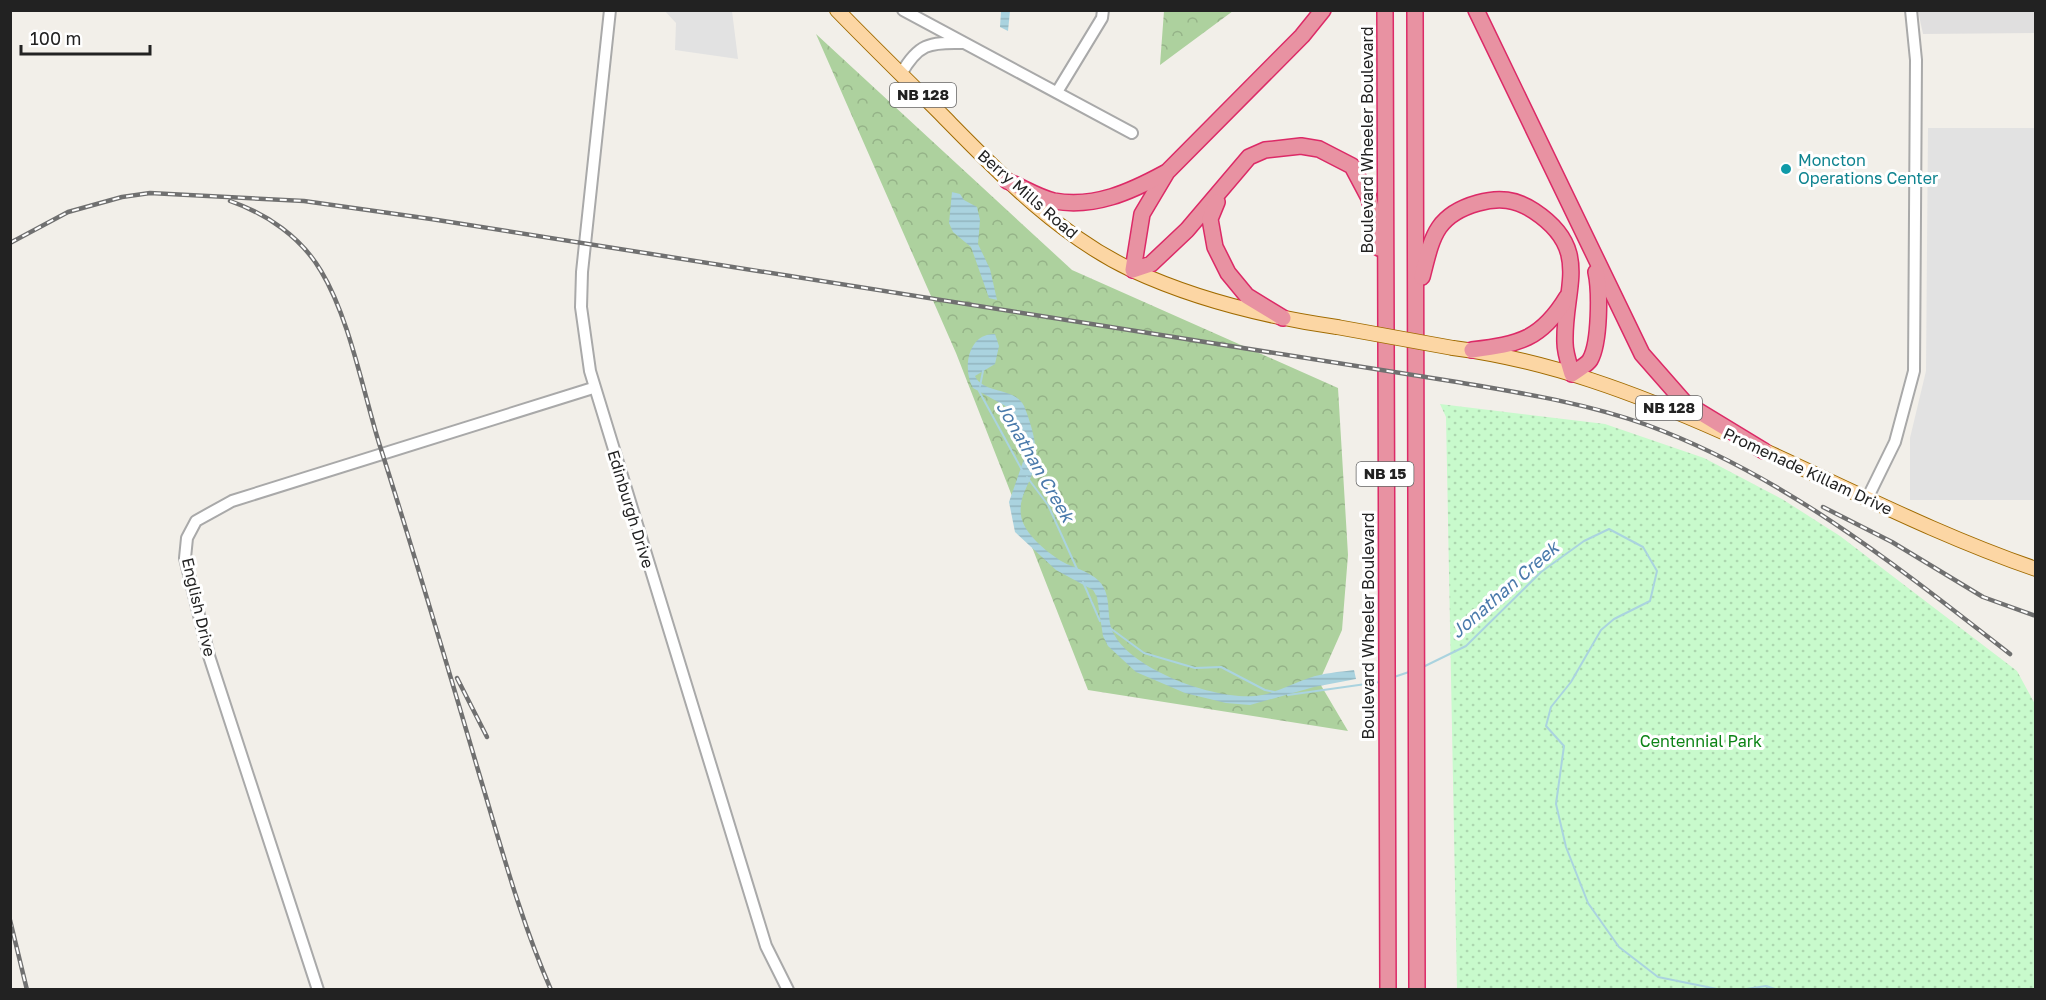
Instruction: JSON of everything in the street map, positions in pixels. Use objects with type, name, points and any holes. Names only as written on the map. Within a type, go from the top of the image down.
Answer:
[{"type":"highway","points":[[1323,10],[1302,36],[1167,172],[1142,214],[1133,270],[1151,264],[1220,194],[1249,158],[1265,150],[1301,146],[1319,149],[1352,166],[1370,198],[1384,274]]},
{"type":"highway","name":"Boulevard Wheeler Boulevard","points":[[1385,10],[1384,274],[1388,990]]},
{"type":"highway","name":"NB 15","points":[[1415,10],[1417,990]]},
{"type":"highway","points":[[1476,10],[1642,354],[1663,381],[1685,403],[1764,451]]},
{"type":"highway","points":[[1008,181],[1052,201],[1080,202],[1112,198],[1167,172]]},
{"type":"highway","points":[[1220,194],[1210,219],[1215,247],[1227,273],[1247,296],[1283,318]]},
{"type":"highway","points":[[1415,302],[1431,241],[1442,220],[1464,207],[1490,200],[1518,201],[1554,224],[1562,237],[1572,266],[1565,344],[1572,374],[1590,360],[1596,337],[1600,291],[1593,254]]},
{"type":"highway","points":[[1472,350],[1525,340],[1543,329],[1570,292]]},
{"type":"main road","name":"Berry Mills Road","points":[[837,10],[1008,181],[1077,237],[1133,270],[1206,298],[1252,312],[1403,339]]},
{"type":"main road","name":"Promenade Killam Drive","points":[[1403,339],[1519,360],[1572,374],[1642,397],[2002,558],[2036,569]]},
{"type":"street","name":"Edinburgh Drive","points":[[610,10],[581,289],[581,307],[593,388],[766,946],[788,990]]},
{"type":"street","points":[[903,10],[1132,133]]},
{"type":"street","points":[[1057,92],[1102,18],[1102,10]]},
{"type":"street","points":[[1867,499],[1895,442],[1914,371],[1916,60],[1911,10]]},
{"type":"street","points":[[901,74],[912,54],[926,45],[967,44]]},
{"type":"street","name":"English Drive","points":[[318,990],[209,656],[184,558],[187,538],[196,521],[232,501],[593,388]]},
{"type":"shaded area","points":[[665,11],[732,11],[738,59],[675,50],[676,23]]},
{"type":"shaded area","points":[[1918,11],[2035,11],[2035,33],[1923,34]]},
{"type":"shaded area","points":[[1928,128],[2035,128],[2035,500],[1910,500],[1910,438],[1926,371]]},
{"type":"green space","points":[[1164,10],[1233,11],[1160,65]]},
{"type":"green space","points":[[816,34],[1072,270],[1338,388],[1348,555],[1342,630],[1319,682],[1348,731],[1088,690],[956,353]]},
{"type":"green space","name":"Centennial Park","points":[[1440,404],[1605,424],[1704,458],[1782,499],[1840,536],[2017,671],[2035,704],[2035,989],[1457,989],[1446,417]]},
{"type":"water","points":[[1001,11],[1010,11],[1008,31],[1000,27]]},
{"type":"water","points":[[952,192],[960,194],[964,200],[977,207],[980,220],[978,244],[990,269],[997,300],[989,298],[971,247],[953,232],[949,223]]},
{"type":"water","points":[[995,334],[999,346],[995,364],[975,376],[985,386],[1020,400],[1029,419],[1036,458],[1022,498],[1022,520],[1033,538],[1045,549],[1063,562],[1086,572],[1104,587],[1112,629],[1126,649],[1141,662],[1160,673],[1181,682],[1225,694],[1262,695],[1314,676],[1354,670],[1356,679],[1314,687],[1250,705],[1226,703],[1185,693],[1136,672],[1108,646],[1103,636],[1097,597],[1093,590],[1056,570],[1015,532],[1009,502],[1025,456],[1016,419],[1007,407],[973,388],[968,371],[973,346],[986,335]]},
{"type":"waterway","name":"Jonathan Creek","points":[[980,386],[983,371]]},
{"type":"waterway","name":"Jonathan Creek","points":[[979,391],[1022,470]]},
{"type":"waterway","name":"Jonathan Creek","points":[[1027,477],[1048,505],[1077,569]]},
{"type":"waterway","name":"Jonathan Creek","points":[[1423,667],[1466,646],[1541,572],[1584,541],[1609,529],[1643,547],[1657,571],[1650,601],[1614,619],[1601,630],[1571,682],[1551,707],[1546,726],[1564,746],[1556,804],[1566,847],[1588,903],[1619,947],[1658,977],[1722,990]]},
{"type":"waterway","name":"Jonathan Creek","points":[[1083,582],[1100,621]]},
{"type":"waterway","name":"Jonathan Creek","points":[[1110,628],[1144,653],[1195,668],[1221,667],[1265,690],[1274,692]]},
{"type":"waterway","name":"Jonathan Creek","points":[[1394,677],[1412,671]]},
{"type":"waterway","name":"Jonathan Creek","points":[[1288,695],[1380,682]]},
{"type":"waterway","name":"Jonathan Creek","points":[[1740,990],[1766,986],[1778,990]]},
{"type":"railway","points":[[10,243],[68,212],[122,197],[150,193],[304,201],[431,219],[1553,399],[1647,425],[1697,446],[1792,496],[1881,556],[2010,654]]},
{"type":"railway","points":[[230,201],[270,220],[293,237],[321,271],[340,310],[511,881],[551,990]]},
{"type":"railway","points":[[1823,507],[1892,542],[1983,597],[2036,616]]},
{"type":"railway","points":[[457,678],[487,737]]},
{"type":"railway","points":[[10,920],[27,990]]},
{"type":"place","name":"Moncton Operations Center","points":[[1786,169]]}]
